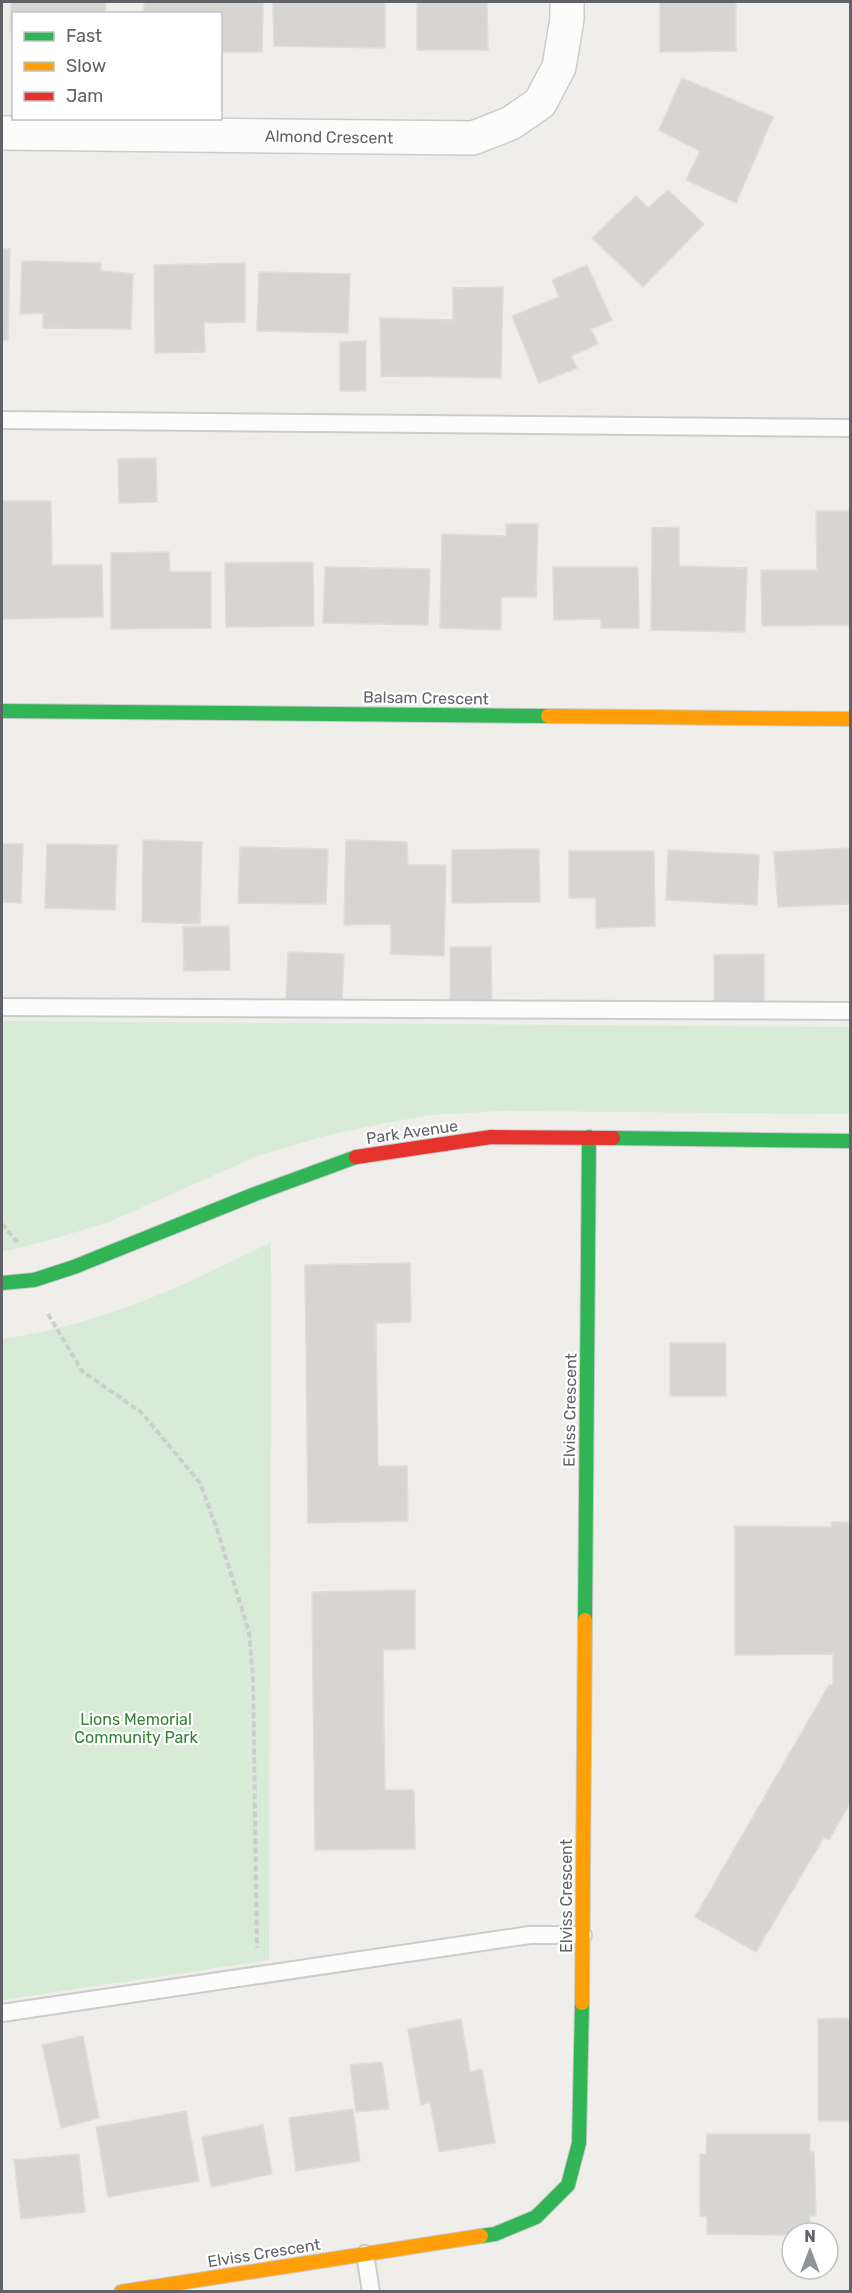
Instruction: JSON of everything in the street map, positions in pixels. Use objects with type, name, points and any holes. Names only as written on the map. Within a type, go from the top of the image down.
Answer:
[{"type":"street","name":"Almond Crescent","points":[[2,133],[473,138],[511,123],[540,103],[559,67],[567,19],[567,2]]},
{"type":"street","name":"Balsam Crescent","points":[[2,711],[850,719]]},
{"type":"street","name":"Park Avenue","points":[[2,1283],[34,1280],[74,1267],[255,1194],[358,1156],[491,1137],[850,1141]]},
{"type":"street","name":"Elviss Crescent","points":[[122,2292],[495,2234],[536,2217],[568,2185],[579,2143],[590,1137]]},
{"type":"lane","points":[[2,420],[850,428]]},
{"type":"lane","points":[[2,1007],[850,1011]]},
{"type":"lane","points":[[2,2013],[530,1935],[583,1935]]},
{"type":"lane","points":[[365,2254],[371,2292]]},
{"type":"path","points":[[52,1323],[82,1371],[141,1412],[200,1483],[217,1528],[249,1632],[253,1678],[258,1976]]},
{"type":"green space","points":[[2,1021],[850,1027],[850,1114],[501,1111],[431,1115],[325,1136],[257,1156],[109,1222],[2,1252]]},
{"type":"green space","name":"Lions Memorial Community Park","points":[[271,1242],[269,1960],[2,2000],[2,1339],[74,1324],[108,1314],[173,1289]]},
{"type":"building","points":[[11,2],[106,2],[105,12],[12,12],[12,32],[10,32]]},
{"type":"building","points":[[144,2],[263,2],[262,52],[222,52],[222,12],[144,12]]},
{"type":"building","points":[[273,2],[385,2],[385,48],[274,46]]},
{"type":"building","points":[[417,2],[487,2],[488,50],[417,50]]},
{"type":"building","points":[[660,2],[736,2],[736,51],[660,52]]},
{"type":"building","points":[[682,78],[773,117],[736,203],[686,180],[700,151],[659,130]]},
{"type":"building","points":[[668,190],[704,224],[643,287],[592,238],[636,196],[648,208]]},
{"type":"building","points":[[2,249],[10,249],[8,340],[2,340]]},
{"type":"building","points":[[22,261],[101,263],[101,271],[133,274],[131,329],[43,328],[43,313],[20,314]]},
{"type":"building","points":[[245,263],[245,322],[204,323],[205,352],[155,353],[154,265]]},
{"type":"building","points":[[587,265],[612,320],[591,329],[598,344],[571,356],[577,368],[539,383],[512,316],[559,297],[552,280]]},
{"type":"building","points":[[259,272],[350,274],[348,333],[257,331]]},
{"type":"building","points":[[503,287],[501,378],[381,376],[380,318],[453,320],[453,288]]},
{"type":"building","points":[[366,341],[366,391],[340,391],[340,342]]},
{"type":"building","points":[[156,458],[157,502],[119,503],[118,459]]},
{"type":"building","points":[[2,501],[51,501],[52,565],[102,565],[103,617],[2,619]]},
{"type":"building","points":[[816,511],[850,511],[850,625],[762,626],[761,570],[817,570]]},
{"type":"building","points":[[506,524],[538,524],[536,597],[501,597],[501,630],[440,628],[442,534],[506,536]]},
{"type":"building","points":[[679,527],[679,566],[747,568],[745,632],[651,630],[652,528]]},
{"type":"building","points":[[169,552],[170,572],[211,572],[211,628],[111,629],[111,553]]},
{"type":"building","points":[[313,562],[314,626],[226,627],[225,563]]},
{"type":"building","points":[[325,567],[430,569],[428,625],[323,623]]},
{"type":"building","points":[[553,567],[638,567],[639,628],[601,628],[601,619],[554,620]]},
{"type":"building","points":[[143,840],[202,842],[200,924],[142,922]]},
{"type":"building","points":[[346,840],[407,842],[408,865],[446,865],[444,956],[391,954],[391,924],[344,925]]},
{"type":"building","points":[[2,844],[23,844],[21,903],[2,902]]},
{"type":"building","points":[[47,844],[117,845],[115,910],[45,908]]},
{"type":"building","points":[[240,847],[328,849],[326,904],[238,903]]},
{"type":"building","points":[[850,848],[850,904],[778,907],[774,852]]},
{"type":"building","points":[[539,849],[540,902],[452,903],[452,850]]},
{"type":"building","points":[[668,850],[759,855],[757,905],[666,900]]},
{"type":"building","points":[[569,851],[654,851],[655,926],[596,928],[596,898],[569,898]]},
{"type":"building","points":[[229,926],[230,970],[184,971],[183,927]]},
{"type":"building","points":[[450,947],[491,947],[492,1005],[450,1005]]},
{"type":"building","points":[[288,952],[344,954],[342,1001],[286,999]]},
{"type":"building","points":[[764,954],[764,1005],[714,1005],[714,955]]},
{"type":"building","points":[[410,1263],[411,1322],[376,1323],[378,1466],[407,1466],[408,1521],[308,1523],[305,1265]]},
{"type":"building","points":[[670,1343],[726,1343],[726,1396],[670,1396]]},
{"type":"building","points":[[832,1522],[850,1522],[850,1803],[829,1840],[824,1837],[756,1952],[695,1917],[829,1685],[833,1685],[833,1654],[735,1655],[735,1526],[831,1527]]},
{"type":"building","points":[[415,1590],[415,1649],[383,1650],[385,1790],[414,1790],[415,1849],[315,1850],[312,1592]]},
{"type":"building","points":[[850,2018],[850,2121],[818,2121],[818,2019]]},
{"type":"building","points":[[461,2019],[470,2072],[482,2069],[495,2143],[439,2152],[430,2102],[421,2105],[408,2029]]},
{"type":"building","points":[[83,2036],[99,2118],[61,2128],[42,2045]]},
{"type":"building","points":[[382,2062],[389,2109],[356,2112],[350,2065]]},
{"type":"building","points":[[353,2109],[360,2161],[296,2171],[289,2118]]},
{"type":"building","points":[[186,2111],[199,2181],[108,2197],[96,2127]]},
{"type":"building","points":[[263,2125],[272,2174],[211,2187],[202,2137]]},
{"type":"building","points":[[707,2134],[810,2134],[810,2152],[814,2152],[816,2216],[810,2216],[810,2221],[780,2221],[780,2235],[707,2234],[707,2216],[700,2216],[700,2154],[706,2154]]},
{"type":"building","points":[[79,2154],[85,2212],[21,2219],[14,2160]]},
{"type":"traffic: fast","points":[[2,711],[548,716]]},
{"type":"traffic: fast","points":[[585,1620],[589,1137]]},
{"type":"traffic: fast","points":[[613,1138],[850,1141]]},
{"type":"traffic: fast","points":[[2,1283],[34,1280],[74,1267],[255,1194],[356,1157]]},
{"type":"traffic: fast","points":[[481,2236],[495,2234],[536,2217],[568,2185],[579,2143],[582,2003]]},
{"type":"traffic: slow","points":[[548,716],[850,719]]},
{"type":"traffic: slow","points":[[582,2003],[585,1620]]},
{"type":"traffic: slow","points":[[121,2292],[481,2236]]},
{"type":"traffic: jam","points":[[356,1157],[491,1137],[613,1138]]}]
